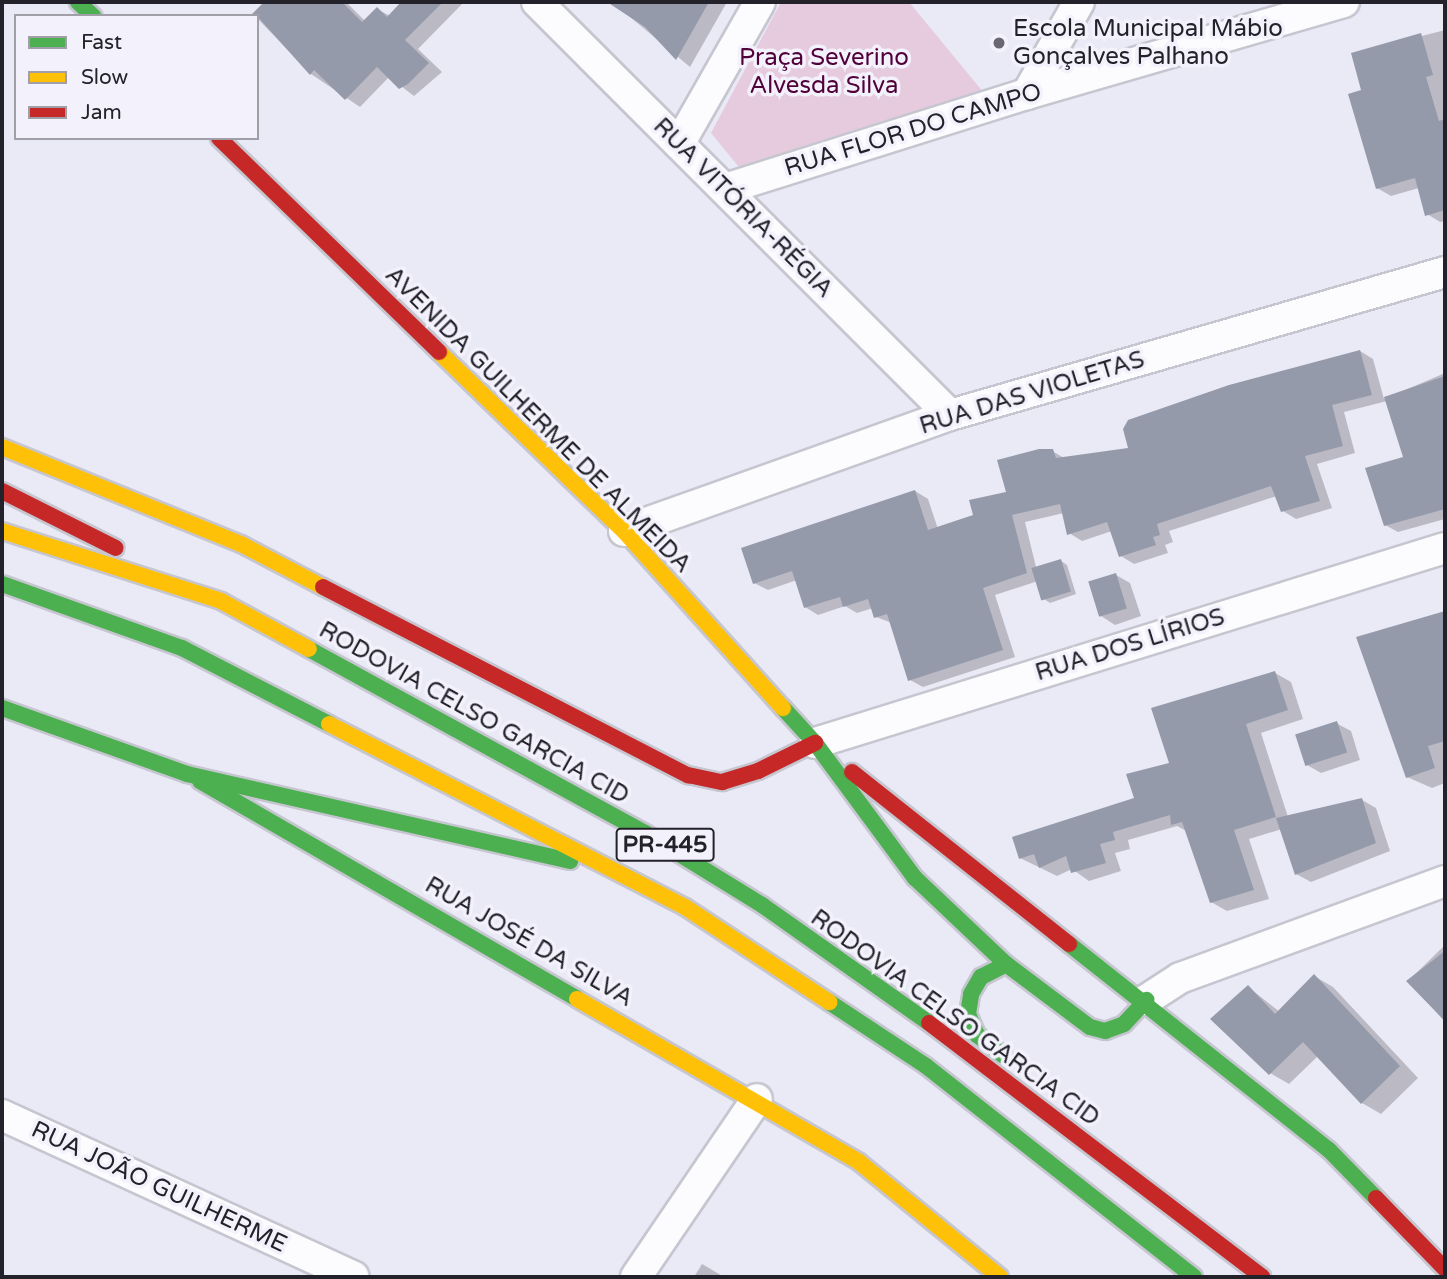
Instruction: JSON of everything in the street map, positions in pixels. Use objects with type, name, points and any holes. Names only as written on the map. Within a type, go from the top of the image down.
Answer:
[{"type":"main road","points":[[78,2],[91,14]]},
{"type":"main road","name":"AVENIDA GUILHERME DE ALMEIDA","points":[[221,140],[624,531],[815,743],[915,878],[1006,964],[1090,1027],[1105,1031],[1124,1024],[1146,1000]]},
{"type":"main road","points":[[2,447],[241,544],[688,775],[722,782],[758,771],[815,743]]},
{"type":"main road","points":[[2,491],[221,601]]},
{"type":"main road","name":"RODOVIA CELSO GARCIA CID","points":[[2,531],[221,601],[646,833],[762,905],[939,1030],[1262,1277]]},
{"type":"main road","name":"PR-445","points":[[2,584],[183,648],[627,874],[685,907],[926,1066],[1194,1277]]},
{"type":"main road","name":"RUA JOSÉ DA SILVA","points":[[2,708],[187,774],[757,1099],[859,1162],[1000,1277]]},
{"type":"main road","name":"AVENIDA GUILHERME DE ALMEIDA","points":[[815,743],[1146,1000],[1329,1150],[1445,1269]]},
{"type":"main road","points":[[187,774],[627,874]]},
{"type":"main road","points":[[1006,964],[981,977],[971,994],[968,1014],[977,1035],[1020,1068]]},
{"type":"main road","points":[[1203,1210],[1268,1277]]},
{"type":"street","name":"RUA VITÓRIA-RÉGIA","points":[[537,2],[950,415]]},
{"type":"street","points":[[679,144],[761,2]]},
{"type":"street","points":[[1027,94],[1079,2]]},
{"type":"street","name":"RUA FLOR DO CAMPO","points":[[725,189],[1027,94],[1344,2]]},
{"type":"street","name":"RUA DAS VIOLETAS","points":[[624,531],[950,415],[1445,272]]},
{"type":"street","name":"RUA DOS LÍRIOS","points":[[815,743],[1445,548]]},
{"type":"street","points":[[1146,1000],[1180,978],[1445,881]]},
{"type":"street","points":[[636,1277],[757,1099]]},
{"type":"street","name":"RUA JOÃO GUILHERME","points":[[2,1115],[354,1277]]},
{"type":"green space","name":"Praça Severino Alvesda Silva","points":[[781,2],[909,2],[984,93],[743,172],[711,133]]},
{"type":"building","points":[[264,2],[342,2],[362,22],[377,7],[387,17],[401,2],[443,2],[405,40],[429,63],[408,84],[399,89],[377,67],[345,100],[314,70],[310,75],[259,18],[259,14],[252,14]]},
{"type":"building","points":[[607,2],[709,2],[676,60],[645,27]]},
{"type":"building","points":[[1421,33],[1433,75],[1426,77],[1439,121],[1445,119],[1445,210],[1425,216],[1415,178],[1376,189],[1348,94],[1361,90],[1351,53]]},
{"type":"building","points":[[1360,350],[1372,395],[1332,405],[1343,446],[1305,456],[1320,501],[1281,512],[1271,486],[1157,524],[1160,535],[1153,537],[1156,545],[1119,557],[1107,522],[1067,535],[1060,504],[1012,515],[1027,573],[983,588],[1003,650],[908,681],[887,614],[874,618],[868,599],[843,607],[840,597],[804,608],[792,571],[753,584],[741,548],[915,490],[928,530],[973,515],[969,500],[1006,492],[997,460],[1039,449],[1053,449],[1056,458],[1128,448],[1123,429],[1128,420],[1229,385]]},
{"type":"building","points":[[1445,376],[1445,509],[1384,526],[1365,468],[1403,457],[1384,397]]},
{"type":"building","points":[[1061,559],[1071,592],[1041,601],[1031,568]]},
{"type":"building","points":[[1116,573],[1127,608],[1099,617],[1088,581]]},
{"type":"building","points":[[1445,611],[1445,741],[1428,746],[1435,768],[1406,778],[1356,637]]},
{"type":"building","points":[[1275,671],[1288,710],[1246,724],[1276,817],[1234,830],[1254,890],[1210,903],[1182,822],[1171,825],[1170,815],[1113,832],[1115,840],[1100,844],[1106,863],[1071,873],[1066,856],[1039,868],[1034,854],[1019,859],[1012,837],[1134,798],[1126,774],[1169,763],[1151,708]]},
{"type":"building","points":[[1337,721],[1347,752],[1305,766],[1295,735]]},
{"type":"building","points":[[1362,798],[1376,843],[1295,875],[1276,818]]},
{"type":"building","points":[[1445,951],[1445,1021],[1406,981]]},
{"type":"building","points":[[1314,974],[1400,1066],[1361,1104],[1303,1042],[1269,1075],[1210,1019],[1248,985],[1275,1014]]},
{"type":"traffic: fast","points":[[78,2],[91,14]]},
{"type":"traffic: fast","points":[[2,584],[182,648],[329,724]]},
{"type":"traffic: fast","points":[[309,649],[645,833],[762,905],[929,1023]]},
{"type":"traffic: fast","points":[[2,708],[187,774],[570,861]]},
{"type":"traffic: fast","points":[[783,708],[815,743],[915,878],[1006,964],[1090,1027],[1105,1031],[1124,1024],[1146,1000]]},
{"type":"traffic: fast","points":[[200,781],[577,999]]},
{"type":"traffic: fast","points":[[1069,944],[1329,1150],[1376,1198]]},
{"type":"traffic: fast","points":[[1004,1056],[977,1035],[968,1014],[971,994],[981,977],[1006,964]]},
{"type":"traffic: fast","points":[[829,1002],[926,1066],[1194,1277]]},
{"type":"traffic: slow","points":[[439,352],[624,531],[783,708]]},
{"type":"traffic: slow","points":[[2,447],[241,544],[323,587]]},
{"type":"traffic: slow","points":[[2,531],[221,601],[309,649]]},
{"type":"traffic: slow","points":[[329,724],[685,907],[829,1002]]},
{"type":"traffic: slow","points":[[577,999],[859,1162],[1000,1277]]},
{"type":"traffic: jam","points":[[221,140],[439,352]]},
{"type":"traffic: jam","points":[[2,491],[116,548]]},
{"type":"traffic: jam","points":[[323,587],[688,775],[722,782],[758,771],[815,743]]},
{"type":"traffic: jam","points":[[852,772],[1069,944]]},
{"type":"traffic: jam","points":[[929,1023],[1262,1277]]},
{"type":"traffic: jam","points":[[1376,1198],[1445,1269]]},
{"type":"place","name":"Escola Municipal Mábio Gonçalves Palhano","points":[[999,43]]}]
